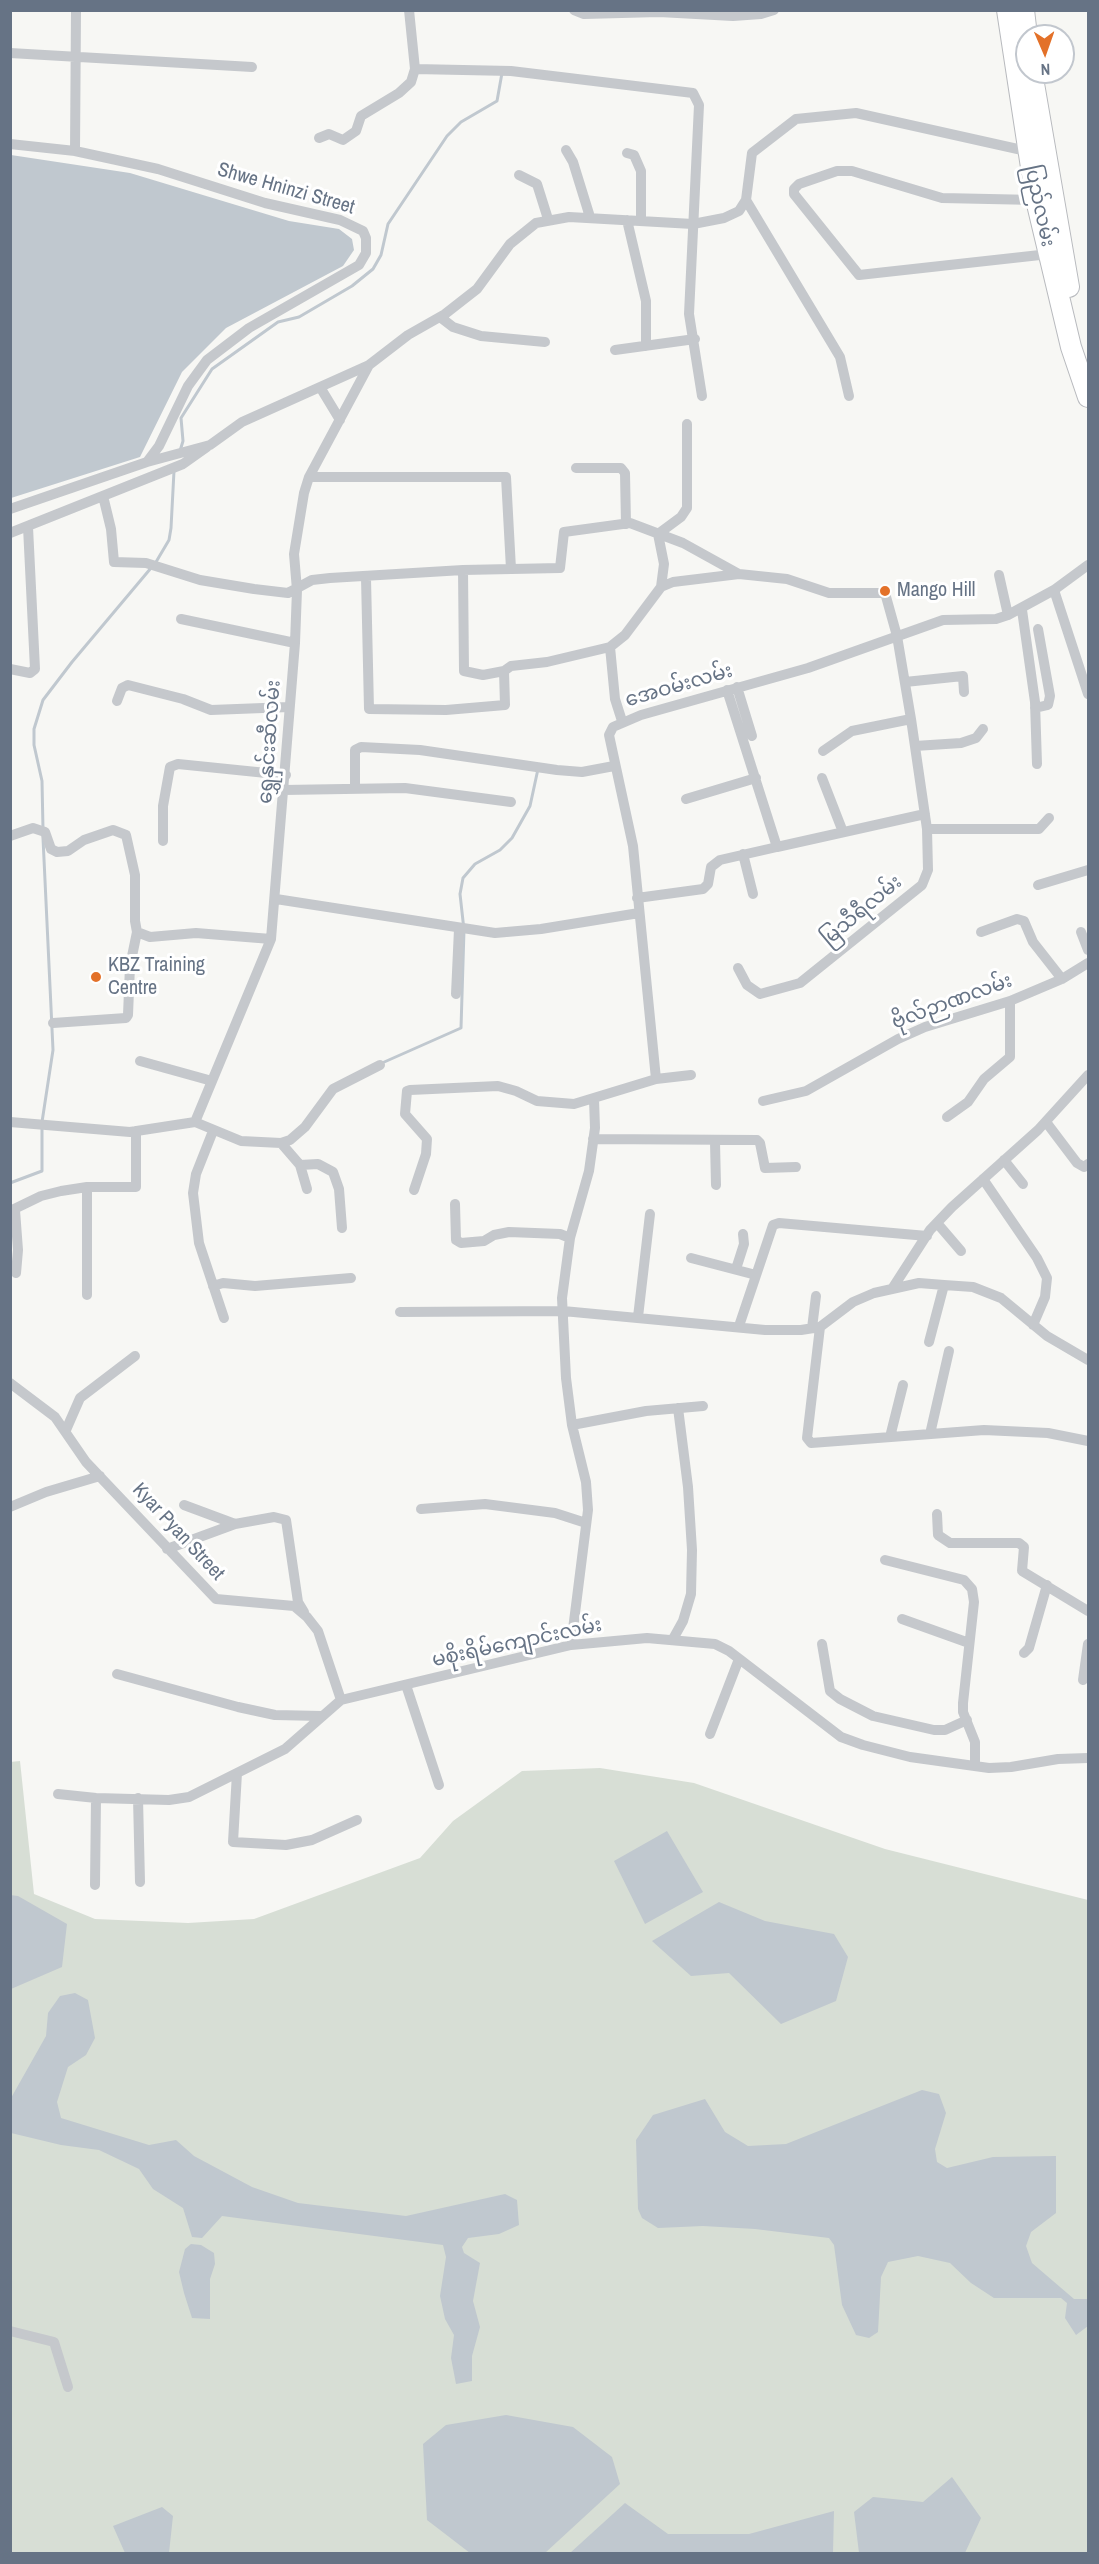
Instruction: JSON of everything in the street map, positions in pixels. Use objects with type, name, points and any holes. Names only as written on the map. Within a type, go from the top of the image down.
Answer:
[{"type":"highway","name":"ပြည်လမ်း","points":[[1007,10],[1036,152],[1058,215],[1070,292],[1089,363]]},
{"type":"highway","name":"ပြည်လမ်း","points":[[1033,84],[1036,200],[1071,347],[1089,397]]},
{"type":"street","points":[[75,151],[76,10]]},
{"type":"street","points":[[319,138],[329,134],[343,140],[356,131],[361,116],[399,93],[411,82],[415,69],[409,10]]},
{"type":"street","points":[[574,10],[584,14],[659,12],[733,16],[761,15],[774,10]]},
{"type":"street","points":[[10,53],[252,67]]},
{"type":"street","points":[[415,69],[511,71],[693,93],[697,98],[690,314],[702,396]]},
{"type":"street","points":[[10,533],[183,464],[242,422],[369,365],[408,335],[440,317],[477,289],[510,244],[526,228],[548,219],[590,217],[693,224],[724,218],[739,211],[746,200],[752,153],[796,119],[856,113],[1036,152]]},
{"type":"street","name":"Shwe Hninzi Street","points":[[10,144],[75,151],[158,169],[275,206],[340,220],[363,231],[366,238],[366,253],[359,265],[249,328],[207,360],[188,386],[159,446],[147,462]]},
{"type":"street","points":[[566,150],[573,162],[590,217]]},
{"type":"street","points":[[627,153],[634,155],[641,171],[641,221]]},
{"type":"street","points":[[1036,200],[942,198],[852,171],[837,171],[799,184],[794,189],[794,194],[855,273],[870,275],[1049,254]]},
{"type":"street","points":[[519,176],[537,184],[548,219]]},
{"type":"street","points":[[746,200],[840,357],[849,396]]},
{"type":"street","points":[[627,220],[646,301],[645,346]]},
{"type":"street","points":[[440,317],[453,327],[481,336],[544,342]]},
{"type":"street","points":[[615,350],[695,339]]},
{"type":"street","name":"ရွှေနှင်းဆီလမ်း","points":[[195,1122],[271,939],[295,643],[297,590],[294,554],[309,477],[369,365]]},
{"type":"street","points":[[320,387],[340,420]]},
{"type":"street","points":[[658,534],[681,517],[687,508],[687,424]]},
{"type":"street","points":[[10,509],[147,462],[210,445]]},
{"type":"street","points":[[576,468],[621,468],[625,473],[626,524]]},
{"type":"street","points":[[309,477],[506,477],[511,569]]},
{"type":"street","points":[[103,496],[111,529],[114,562],[146,563],[165,570],[254,590],[288,593],[312,580],[463,570],[560,568],[564,532],[626,524],[700,551],[739,574]]},
{"type":"street","points":[[10,669],[30,673],[35,669],[28,527]]},
{"type":"street","points":[[658,534],[664,564],[662,587]]},
{"type":"street","name":"အေဝမ်းလမ်း","points":[[656,1079],[633,846],[614,766],[609,735],[613,727],[622,721],[808,668],[943,620],[996,619],[1008,615],[1022,610],[1054,591],[1089,565]]},
{"type":"street","points":[[463,570],[464,671],[483,675],[511,666],[547,662],[610,647],[625,635],[662,587],[673,582],[739,574]]},
{"type":"street","name":"မြသီရီလမ်း","points":[[738,968],[747,985],[760,994],[800,983],[818,971],[922,885],[928,870],[927,829],[911,719],[897,636],[885,593],[830,593],[787,579],[739,574]]},
{"type":"street","points":[[999,575],[1008,615]]},
{"type":"street","points":[[366,578],[369,709],[446,710],[505,705],[504,670]]},
{"type":"street","points":[[1054,591],[1089,694]]},
{"type":"street","points":[[1022,610],[1035,708],[1037,764]]},
{"type":"street","points":[[182,619],[295,643]]},
{"type":"street","points":[[1035,708],[1048,705],[1050,696],[1038,629]]},
{"type":"street","points":[[610,647],[615,699],[622,721]]},
{"type":"street","points":[[905,682],[963,676],[964,692]]},
{"type":"street","points":[[117,701],[122,688],[128,685],[183,699],[211,710],[289,707]]},
{"type":"street","points":[[732,689],[752,736]]},
{"type":"street","points":[[732,689],[777,847]]},
{"type":"street","points":[[822,751],[852,731],[911,719]]},
{"type":"street","points":[[915,746],[961,743],[976,738],[983,729]]},
{"type":"street","points":[[355,789],[355,750],[361,747],[420,750],[582,772],[614,766]]},
{"type":"street","points":[[163,841],[163,806],[170,767],[178,764],[286,775]]},
{"type":"street","points":[[686,799],[756,778]]},
{"type":"street","points":[[822,778],[843,832]]},
{"type":"street","points":[[284,790],[405,788],[511,802]]},
{"type":"street","points":[[637,898],[703,889],[708,885],[711,867],[720,860],[925,814]]},
{"type":"street","points":[[927,829],[1039,829],[1048,819]]},
{"type":"street","points":[[10,836],[33,828],[41,831],[51,849],[57,852],[68,850],[84,840],[112,830],[126,835],[135,875],[137,932],[130,966],[126,1018],[53,1023]]},
{"type":"street","points":[[743,855],[753,894]]},
{"type":"street","points":[[1038,885],[1089,870]]},
{"type":"street","points":[[276,899],[464,930],[520,932],[639,913]]},
{"type":"street","points":[[981,932],[1017,919],[1024,921],[1032,942],[1062,979]]},
{"type":"street","points":[[456,994],[464,930]]},
{"type":"street","points":[[137,932],[150,937],[196,933],[271,939]]},
{"type":"street","points":[[1081,932],[1089,950]]},
{"type":"street","name":"ဗိုလ်ဉာဏလမ်း","points":[[763,1101],[806,1091],[898,1039],[925,1027],[1010,1001],[1062,979],[1089,963]]},
{"type":"street","points":[[946,1117],[968,1102],[984,1079],[1010,1057],[1010,1001]]},
{"type":"street","points":[[140,1061],[212,1081]]},
{"type":"street","points":[[10,1122],[136,1131],[195,1122],[241,1141],[281,1143],[290,1140],[305,1127],[333,1089],[380,1065]]},
{"type":"street","points":[[414,1190],[426,1154],[427,1139],[405,1114],[410,1090],[498,1086],[537,1101],[553,1104],[594,1100],[656,1079],[691,1075]]},
{"type":"street","points":[[892,1289],[937,1223],[1046,1122],[1088,1078]]},
{"type":"street","points":[[570,1645],[588,1510],[586,1482],[572,1425],[566,1378],[563,1280],[570,1238],[589,1171],[594,1100]]},
{"type":"street","points":[[1046,1122],[1077,1163],[1084,1167],[1089,1164]]},
{"type":"street","points":[[16,1273],[18,1235],[13,1210],[41,1196],[87,1187],[136,1186],[136,1131]]},
{"type":"street","points":[[213,1131],[196,1174],[194,1193],[199,1243],[225,1318]]},
{"type":"street","points":[[593,1139],[715,1142],[757,1140],[760,1143],[765,1168],[796,1167]]},
{"type":"street","points":[[715,1142],[716,1185]]},
{"type":"street","points":[[281,1143],[300,1165],[307,1189]]},
{"type":"street","points":[[1004,1160],[1023,1184]]},
{"type":"street","points":[[300,1165],[318,1164],[333,1172],[339,1189],[342,1228]]},
{"type":"street","points":[[983,1179],[1037,1258],[1047,1278],[1045,1297],[1033,1325]]},
{"type":"street","points":[[87,1187],[87,1295]]},
{"type":"street","points":[[455,1204],[456,1240],[461,1243],[484,1241],[494,1235],[509,1232],[560,1234],[570,1238]]},
{"type":"street","points":[[638,1317],[650,1214]]},
{"type":"street","points":[[739,1326],[773,1225],[779,1223],[927,1236]]},
{"type":"street","points":[[937,1223],[961,1251]]},
{"type":"street","points":[[736,1269],[744,1244],[743,1234]]},
{"type":"street","points":[[691,1258],[756,1275]]},
{"type":"street","points":[[213,1286],[223,1282],[276,1285],[351,1278]]},
{"type":"street","points":[[400,1312],[563,1311],[765,1329],[816,1328],[853,1302],[919,1283],[973,1287],[1001,1298],[1033,1325],[1089,1360]]},
{"type":"street","points":[[929,1342],[944,1285]]},
{"type":"street","points":[[816,1296],[808,1442],[1016,1430],[1089,1441]]},
{"type":"street","points":[[930,1434],[949,1351]]},
{"type":"street","points":[[66,1430],[80,1398],[135,1356]]},
{"type":"street","name":"Kyar Pyan Street","points":[[10,1383],[55,1417],[86,1462],[216,1599],[294,1606],[307,1617]]},
{"type":"street","points":[[890,1437],[903,1385]]},
{"type":"street","points":[[572,1425],[646,1411],[703,1406]]},
{"type":"street","points":[[673,1640],[683,1621],[691,1594],[692,1550],[688,1486],[678,1408]]},
{"type":"street","points":[[10,1507],[46,1491],[100,1476]]},
{"type":"street","points":[[184,1504],[235,1524]]},
{"type":"street","points":[[421,1509],[484,1504],[555,1513],[586,1524]]},
{"type":"street","points":[[937,1514],[938,1535],[950,1543],[1019,1543],[1024,1547],[1022,1571],[1089,1611]]},
{"type":"street","points":[[167,1549],[235,1524],[274,1517],[286,1520],[298,1602],[318,1631],[341,1700]]},
{"type":"street","points":[[885,1560],[967,1582],[972,1589],[974,1602],[963,1703],[975,1742],[975,1766]]},
{"type":"street","points":[[1024,1653],[1029,1648],[1047,1585]]},
{"type":"street","points":[[902,1619],[969,1643]]},
{"type":"street","name":"မစိုးရိမ်ကျောင်းလမ်း","points":[[58,1794],[96,1798],[189,1797],[285,1749],[341,1700],[570,1645],[647,1638],[715,1644],[739,1659],[842,1737],[910,1756],[975,1766],[1011,1767],[1058,1759],[1089,1758]]},
{"type":"street","points":[[822,1644],[830,1691],[864,1712],[934,1730],[945,1730],[967,1720]]},
{"type":"street","points":[[1083,1680],[1089,1644]]},
{"type":"street","points":[[710,1734],[739,1659]]},
{"type":"street","points":[[117,1674],[275,1715],[322,1716]]},
{"type":"street","points":[[406,1685],[439,1785]]},
{"type":"street","points":[[237,1773],[233,1842],[295,1843],[312,1840],[357,1820]]},
{"type":"street","points":[[95,1885],[96,1798]]},
{"type":"street","points":[[138,1798],[140,1882]]},
{"type":"street","points":[[10,2331],[54,2342],[68,2387]]},
{"type":"shaded area","points":[[11,155],[130,173],[289,221],[339,229],[352,239],[354,250],[343,266],[226,328],[182,372],[140,457],[11,498]]},
{"type":"shaded area","points":[[20,1761],[34,1894],[95,1919],[188,1923],[254,1919],[420,1858],[453,1821],[522,1771],[600,1768],[694,1783],[885,1849],[1088,1900],[1088,2553],[11,2553],[10,1762]]},
{"type":"shaded area","points":[[667,1831],[703,1892],[645,1924],[614,1861]]},
{"type":"shaded area","points":[[10,1895],[18,1896],[67,1924],[62,1967],[11,1989]]},
{"type":"shaded area","points":[[719,1902],[765,1921],[834,1934],[848,1957],[836,2001],[781,2024],[729,1973],[691,1976],[652,1941]]},
{"type":"shaded area","points":[[75,1993],[88,2000],[95,2038],[86,2055],[68,2067],[57,2102],[61,2118],[149,2145],[176,2140],[194,2156],[252,2187],[298,2203],[406,2216],[505,2194],[517,2200],[519,2225],[499,2234],[468,2238],[462,2247],[464,2253],[480,2263],[473,2301],[480,2327],[472,2356],[472,2381],[456,2384],[451,2358],[454,2335],[445,2319],[440,2296],[446,2257],[443,2245],[222,2216],[202,2238],[192,2237],[183,2208],[153,2189],[139,2169],[99,2150],[61,2145],[11,2133],[11,2098],[46,2036],[48,2013],[60,1996]]},
{"type":"shaded area","points":[[922,2090],[939,2094],[946,2113],[935,2149],[937,2162],[947,2168],[993,2157],[1056,2156],[1056,2213],[1031,2232],[1026,2246],[1032,2263],[1074,2299],[1088,2299],[1088,2326],[1076,2335],[1065,2318],[1067,2303],[1061,2298],[994,2298],[971,2283],[950,2263],[918,2256],[888,2262],[881,2277],[878,2332],[869,2338],[856,2335],[842,2305],[834,2245],[829,2238],[755,2229],[703,2226],[658,2228],[642,2218],[638,2209],[636,2140],[653,2115],[705,2099],[725,2132],[748,2146],[786,2144]]},
{"type":"shaded area","points":[[191,2244],[201,2245],[214,2253],[215,2264],[210,2279],[210,2319],[192,2318],[184,2293],[179,2272],[185,2249]]},
{"type":"shaded area","points":[[506,2415],[573,2427],[612,2457],[620,2484],[545,2553],[470,2553],[427,2520],[423,2444],[446,2425]]},
{"type":"shaded area","points":[[952,2477],[981,2518],[965,2553],[859,2553],[854,2512],[873,2497],[923,2502]]},
{"type":"shaded area","points":[[625,2503],[668,2534],[749,2534],[834,2511],[833,2553],[570,2553]]},
{"type":"shaded area","points":[[162,2507],[173,2516],[169,2553],[125,2553],[113,2526]]},
{"type":"waterway","points":[[180,451],[183,441],[181,418],[212,369],[278,322],[299,317],[352,286],[373,269],[381,255],[388,224],[447,136],[461,122],[497,101],[502,73]]},
{"type":"waterway","points":[[156,562],[169,540],[174,471]]},
{"type":"waterway","points":[[43,829],[42,781],[34,745],[34,729],[43,700],[151,568]]},
{"type":"waterway","points":[[382,1063],[461,1028],[464,930],[460,894],[463,878],[475,864],[500,850],[512,838],[530,806],[538,769]]},
{"type":"waterway","points":[[42,1122],[53,1050],[43,838]]},
{"type":"waterway","points":[[10,1183],[42,1171],[42,1128]]},
{"type":"place","name":"Mango Hill","points":[[885,591]]},
{"type":"place","name":"KBZ Training Centre","points":[[96,977]]}]
